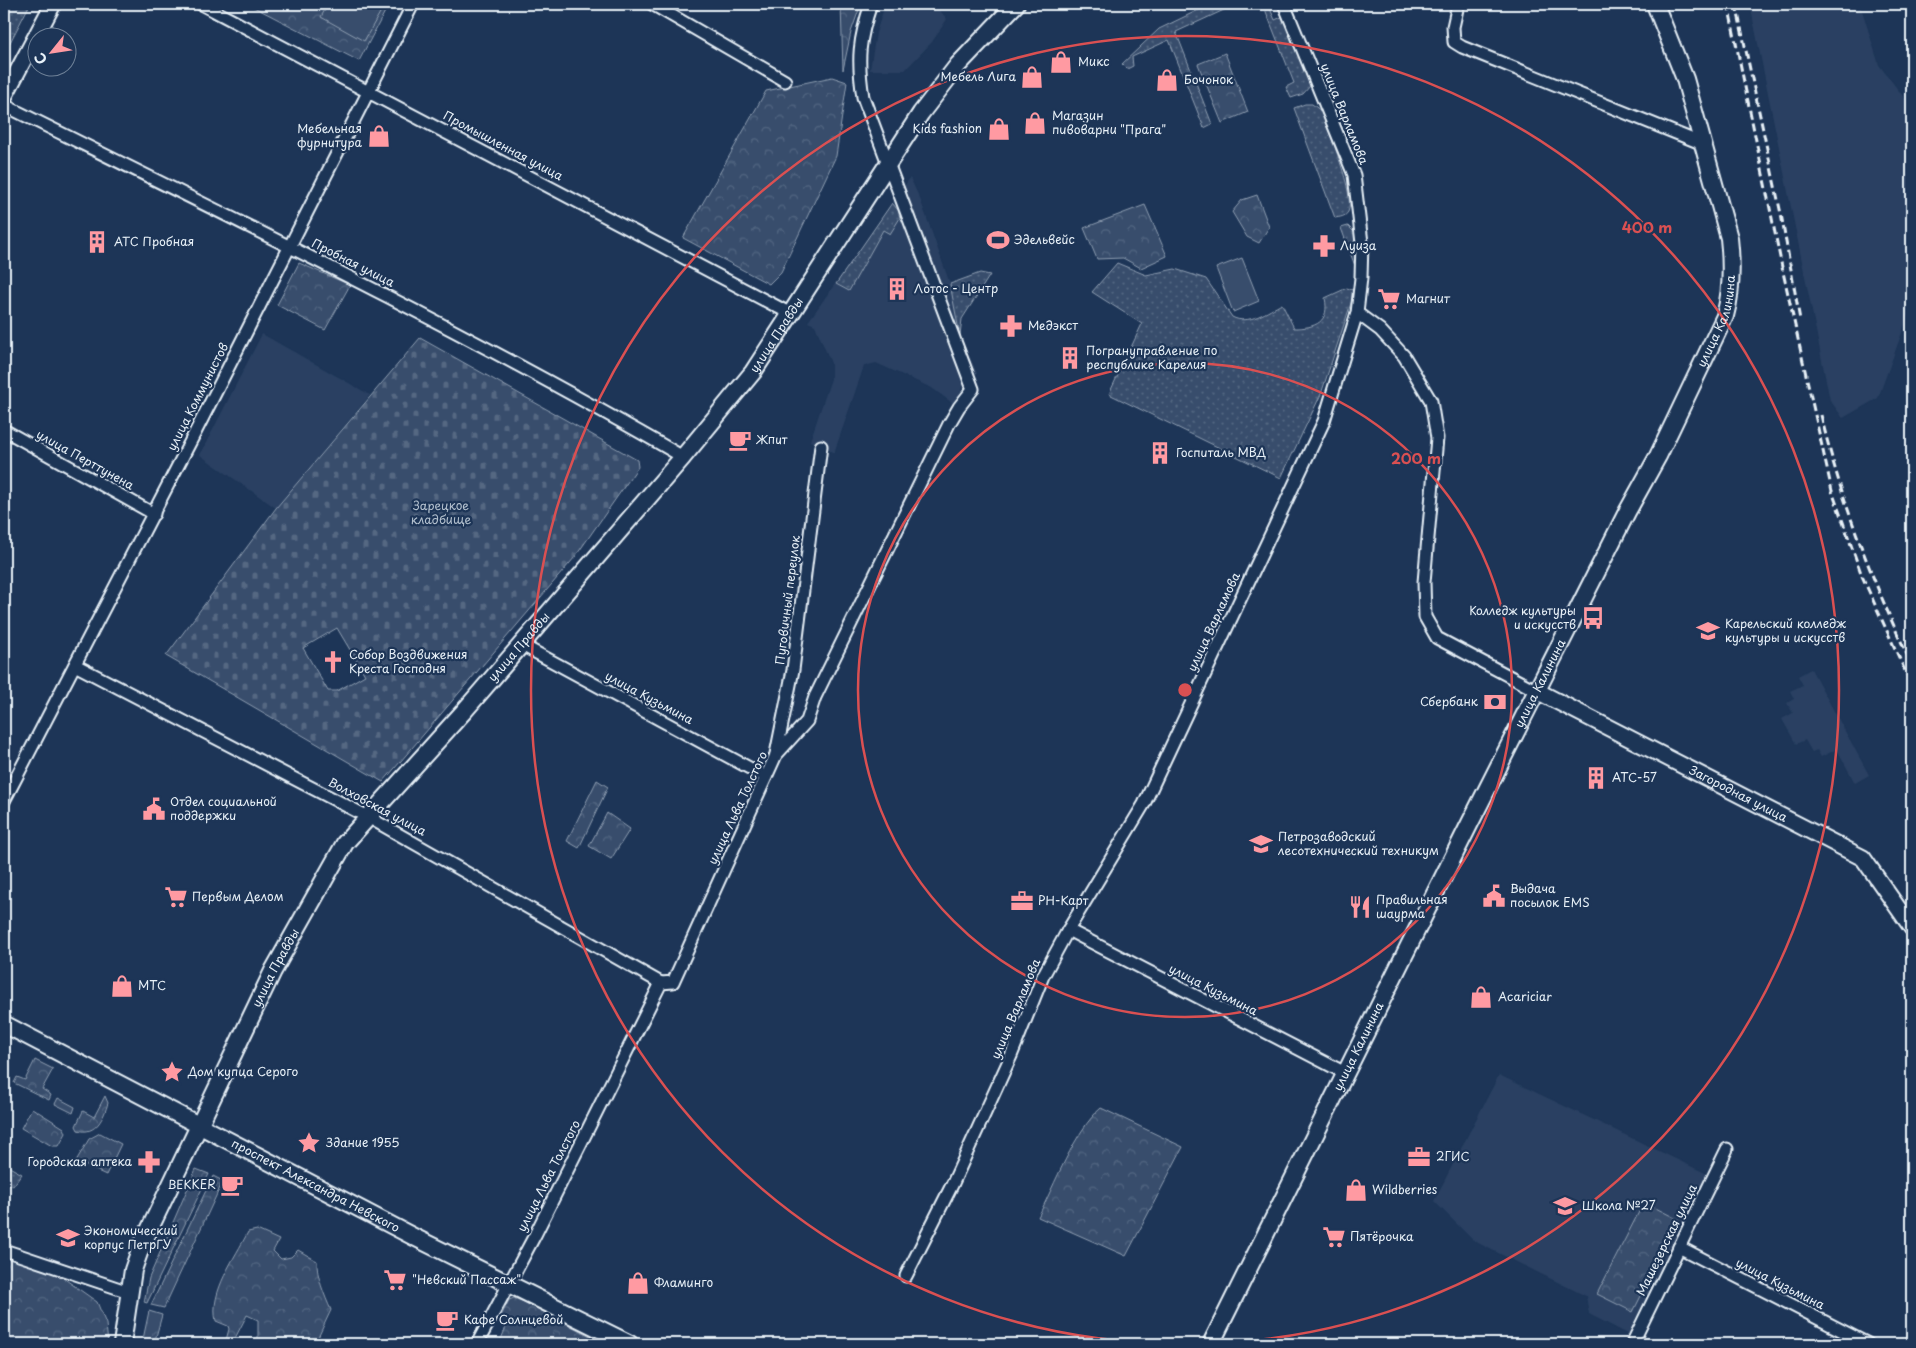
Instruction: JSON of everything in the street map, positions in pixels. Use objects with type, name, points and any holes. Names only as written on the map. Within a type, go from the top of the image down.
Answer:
[{"type":"main road","name":"улица Правды","points":[[122,1344],[128,1292],[141,1247],[273,971],[345,843],[465,710],[683,457],[753,372],[887,164],[958,65],[1016,4]]},
{"type":"main road","name":"улица Калинина","points":[[1211,1344],[1627,512],[1658,456],[1725,316],[1730,297],[1732,260],[1729,238],[1685,78],[1655,4]]},
{"type":"main road","name":"проспект Александра Невского","points":[[4,1024],[508,1284],[630,1344]]},
{"type":"street","points":[[4,97],[53,4]]},
{"type":"street","name":"Промышленная улица","points":[[201,4],[368,90],[791,314]]},
{"type":"street","name":"улица Коммунистов","points":[[4,801],[154,514],[413,4]]},
{"type":"street","points":[[652,4],[785,82]]},
{"type":"street","points":[[871,4],[862,32],[858,66],[862,97],[887,164]]},
{"type":"street","name":"улица Варламова","points":[[906,1276],[953,1183],[1011,1056],[1043,976],[1068,930],[1144,804],[1324,421],[1356,313],[1362,278],[1362,243],[1354,175],[1284,4]]},
{"type":"street","points":[[1457,9],[1452,36],[1454,42],[1703,144]]},
{"type":"street","name":"Пробная улица","points":[[4,104],[546,378],[683,457]]},
{"type":"street","name":"улица Льва Толстого","points":[[477,1344],[535,1235],[661,983],[673,982],[776,755],[807,721],[816,697],[949,424],[973,389],[887,164]]},
{"type":"street","points":[[1356,313],[1391,341],[1413,369],[1431,401],[1438,438],[1424,582],[1425,617],[1437,638],[1537,691]]},
{"type":"street","name":"улица Перттунена","points":[[4,430],[154,514]]},
{"type":"street","name":"Пуговичный переулок","points":[[776,755],[793,670],[821,446]]},
{"type":"street","name":"улица Кузьмина","points":[[520,644],[766,777]]},
{"type":"street","name":"Волховская улица","points":[[74,666],[368,817],[661,983]]},
{"type":"street","name":"Загородная улица","points":[[1537,691],[1863,858],[1912,928]]},
{"type":"street","name":"улица Кузьмина","points":[[1068,930],[1346,1074]]},
{"type":"street","name":"Машезерская улица","points":[[1632,1344],[1727,1149]]},
{"type":"street","name":"улица Кузьмина","points":[[1679,1247],[1868,1344]]},
{"type":"street","points":[[4,1250],[128,1292]]},
{"type":"shaded area","points":[[1750,4],[1860,4],[1879,65],[1912,108],[1912,305],[1878,398],[1843,418],[1830,400]]},
{"type":"shaded area","points":[[885,5],[936,6],[947,19],[932,42],[905,70],[870,70],[876,33]]},
{"type":"shaded area","points":[[910,178],[920,199],[950,284],[960,336],[977,373],[964,383],[955,405],[932,388],[876,363],[864,366],[834,453],[810,441],[831,379],[831,363],[815,325],[808,322]]},
{"type":"shaded area","points":[[262,334],[370,395],[276,508],[200,455]]},
{"type":"shaded area","points":[[1811,669],[1869,775],[1855,783],[1837,749],[1821,757],[1817,750],[1812,752],[1805,740],[1796,744],[1782,719],[1793,713],[1787,703],[1794,699],[1790,691],[1803,685],[1798,676]]},
{"type":"shaded area","name":"Школа №27","points":[[1499,1075],[1707,1174],[1630,1335],[1589,1314],[1586,1296],[1474,1241],[1434,1201]]},
{"type":"green space","points":[[12,4],[30,4],[4,54],[4,19]]},
{"type":"green space","points":[[248,4],[389,4],[359,61]]},
{"type":"green space","points":[[328,4],[385,4],[364,41],[321,17]]},
{"type":"green space","points":[[841,4],[861,4],[851,32],[843,70]]},
{"type":"green space","points":[[1211,4],[1237,4],[1176,32],[1212,124],[1204,128],[1169,40],[1132,57],[1133,66],[1127,69],[1122,64],[1159,29]]},
{"type":"green space","points":[[1263,4],[1268,4],[1275,20],[1284,16],[1311,85],[1303,94],[1291,98],[1286,87],[1294,83]]},
{"type":"green space","points":[[1225,53],[1248,112],[1222,123],[1198,64]]},
{"type":"green space","points":[[832,77],[847,82],[836,156],[781,272],[769,284],[683,238],[766,91]]},
{"type":"green space","points":[[1305,104],[1312,104],[1321,111],[1335,147],[1348,192],[1348,212],[1345,215],[1335,218],[1294,108]]},
{"type":"green space","points":[[1257,195],[1269,227],[1259,243],[1247,237],[1232,212],[1242,200]]},
{"type":"green space","points":[[892,203],[898,210],[900,218],[890,234],[883,230],[849,291],[836,284]]},
{"type":"green space","points":[[1145,205],[1167,256],[1141,268],[1123,258],[1097,259],[1084,228]]},
{"type":"green space","points":[[1348,226],[1355,233],[1355,266],[1341,228]]},
{"type":"green space","points":[[1242,258],[1259,301],[1233,312],[1216,268]]},
{"type":"green space","points":[[299,263],[350,285],[325,330],[277,305]]},
{"type":"green space","points":[[1117,263],[1146,275],[1175,269],[1206,279],[1232,317],[1238,319],[1251,319],[1282,304],[1294,328],[1309,327],[1320,322],[1325,313],[1325,298],[1347,288],[1355,291],[1321,394],[1281,478],[1109,394],[1142,324],[1092,292]]},
{"type":"green space","points":[[980,273],[990,275],[962,319],[960,336],[950,284]]},
{"type":"green space","name":"Зарецкое кладбище","points":[[420,338],[637,460],[638,467],[575,557],[383,782],[166,656],[276,508]],"holes":[[[337,628],[365,675],[337,691],[328,691],[303,648]]]},
{"type":"green space","points":[[597,780],[608,787],[579,848],[567,841]]},
{"type":"green space","points":[[607,813],[630,829],[611,859],[589,846]]},
{"type":"green space","points":[[35,1060],[53,1069],[42,1089],[51,1095],[49,1100],[14,1083],[17,1077],[25,1080]]},
{"type":"green space","points":[[105,1096],[108,1103],[98,1124],[90,1130],[78,1130],[76,1126],[83,1111],[94,1117]]},
{"type":"green space","points":[[58,1098],[75,1107],[73,1113],[55,1104]]},
{"type":"green space","points":[[32,1108],[64,1128],[66,1133],[59,1146],[52,1146],[21,1128]]},
{"type":"green space","points":[[1101,1108],[1183,1147],[1126,1256],[1038,1217],[1082,1130]]},
{"type":"green space","points":[[100,1133],[121,1144],[106,1175],[76,1161],[89,1139]]},
{"type":"green space","points":[[4,1164],[22,1174],[13,1186],[4,1182]]},
{"type":"green space","points":[[196,1169],[209,1174],[147,1303],[144,1302],[149,1278]]},
{"type":"green space","points":[[213,1176],[223,1181],[164,1308],[151,1305]]},
{"type":"green space","points":[[1644,1202],[1679,1220],[1633,1312],[1597,1294]]},
{"type":"green space","points":[[257,1230],[279,1240],[273,1251],[281,1259],[291,1257],[298,1250],[317,1261],[319,1279],[331,1310],[315,1344],[258,1344],[258,1320],[247,1315],[232,1344],[225,1344],[229,1329],[228,1326],[216,1321],[216,1299],[225,1275],[248,1232]]},
{"type":"green space","points":[[4,1256],[59,1275],[97,1302],[106,1324],[108,1344],[4,1344]]},
{"type":"green space","points":[[514,1298],[606,1344],[499,1344],[509,1320],[501,1316],[509,1300]]},
{"type":"green space","points":[[149,1311],[162,1315],[154,1344],[142,1344]]},
{"type":"green space","points":[[1832,1332],[1855,1344],[1826,1344]]},
{"type":"railway","points":[[1728,4],[1783,272],[1832,491],[1862,576],[1912,686]]},
{"type":"railway","points":[[1736,4],[1781,214],[1800,320]]},
{"type":"railway","points":[[1821,415],[1838,480],[1860,543],[1912,665]]},
{"type":"place","name":"Микс","points":[[1061,62]]},
{"type":"place","name":"Мебель Лига","points":[[1032,77]]},
{"type":"place","name":"Бочонок","points":[[1167,80]]},
{"type":"place","name":"Магазин пивоварни \"Прага\"","points":[[1035,123]]},
{"type":"place","name":"Kids fashion","points":[[999,129]]},
{"type":"place","name":"Мебельная фурнитура","points":[[379,136]]},
{"type":"place","name":"Эдельвейс","points":[[998,240]]},
{"type":"place","name":"АТС Пробная","points":[[97,242]]},
{"type":"place","name":"Луиза","points":[[1324,246]]},
{"type":"place","name":"Лотос - Центр","points":[[897,289]]},
{"type":"place","name":"Магнит","points":[[1389,299]]},
{"type":"place","name":"Медэкст","points":[[1011,326]]},
{"type":"place","name":"Погрануправление по республике Карелия","points":[[1070,358]]},
{"type":"place","name":"Жпит","points":[[740,440]]},
{"type":"place","name":"Госпиталь МВД","points":[[1160,453]]},
{"type":"place","name":"Колледж культуры и искусств","points":[[1593,618]]},
{"type":"place","name":"Карельский колледж культуры и искусств","points":[[1708,631]]},
{"type":"place","name":"Собор Воздвижения Креста Господня","points":[[333,662]]},
{"type":"place","name":"Сбербанк","points":[[1495,702]]},
{"type":"place","name":"АТС-57","points":[[1596,778]]},
{"type":"place","name":"Отдел социальной поддержки","points":[[154,809]]},
{"type":"place","name":"Петрозаводский лесотехнический техникум","points":[[1261,844]]},
{"type":"place","name":"Выдача посылок EMS","points":[[1494,896]]},
{"type":"place","name":"Первым Делом","points":[[176,897]]},
{"type":"place","name":"РН-Карт","points":[[1022,901]]},
{"type":"place","name":"Правильная шаурма","points":[[1360,907]]},
{"type":"place","name":"МТС","points":[[122,986]]},
{"type":"place","name":"Acariciar","points":[[1481,997]]},
{"type":"place","name":"Дом купца Серого","points":[[172,1072]]},
{"type":"place","name":"Здание 1955","points":[[309,1143]]},
{"type":"place","name":"2ГИС","points":[[1419,1157]]},
{"type":"place","name":"Городская аптека","points":[[149,1162]]},
{"type":"place","name":"BEKKER","points":[[232,1185]]},
{"type":"place","name":"Wildberries","points":[[1356,1190]]},
{"type":"place","name":"Школа №27","points":[[1565,1206]]},
{"type":"place","name":"Пятёрочка","points":[[1334,1237]]},
{"type":"place","name":"Экономический корпус ПетрГУ","points":[[68,1238]]},
{"type":"place","name":"\"Невский Пассаж\"","points":[[395,1280]]},
{"type":"place","name":"Фламинго","points":[[638,1283]]},
{"type":"place","name":"Кафе Солнцевой","points":[[447,1320]]}]
